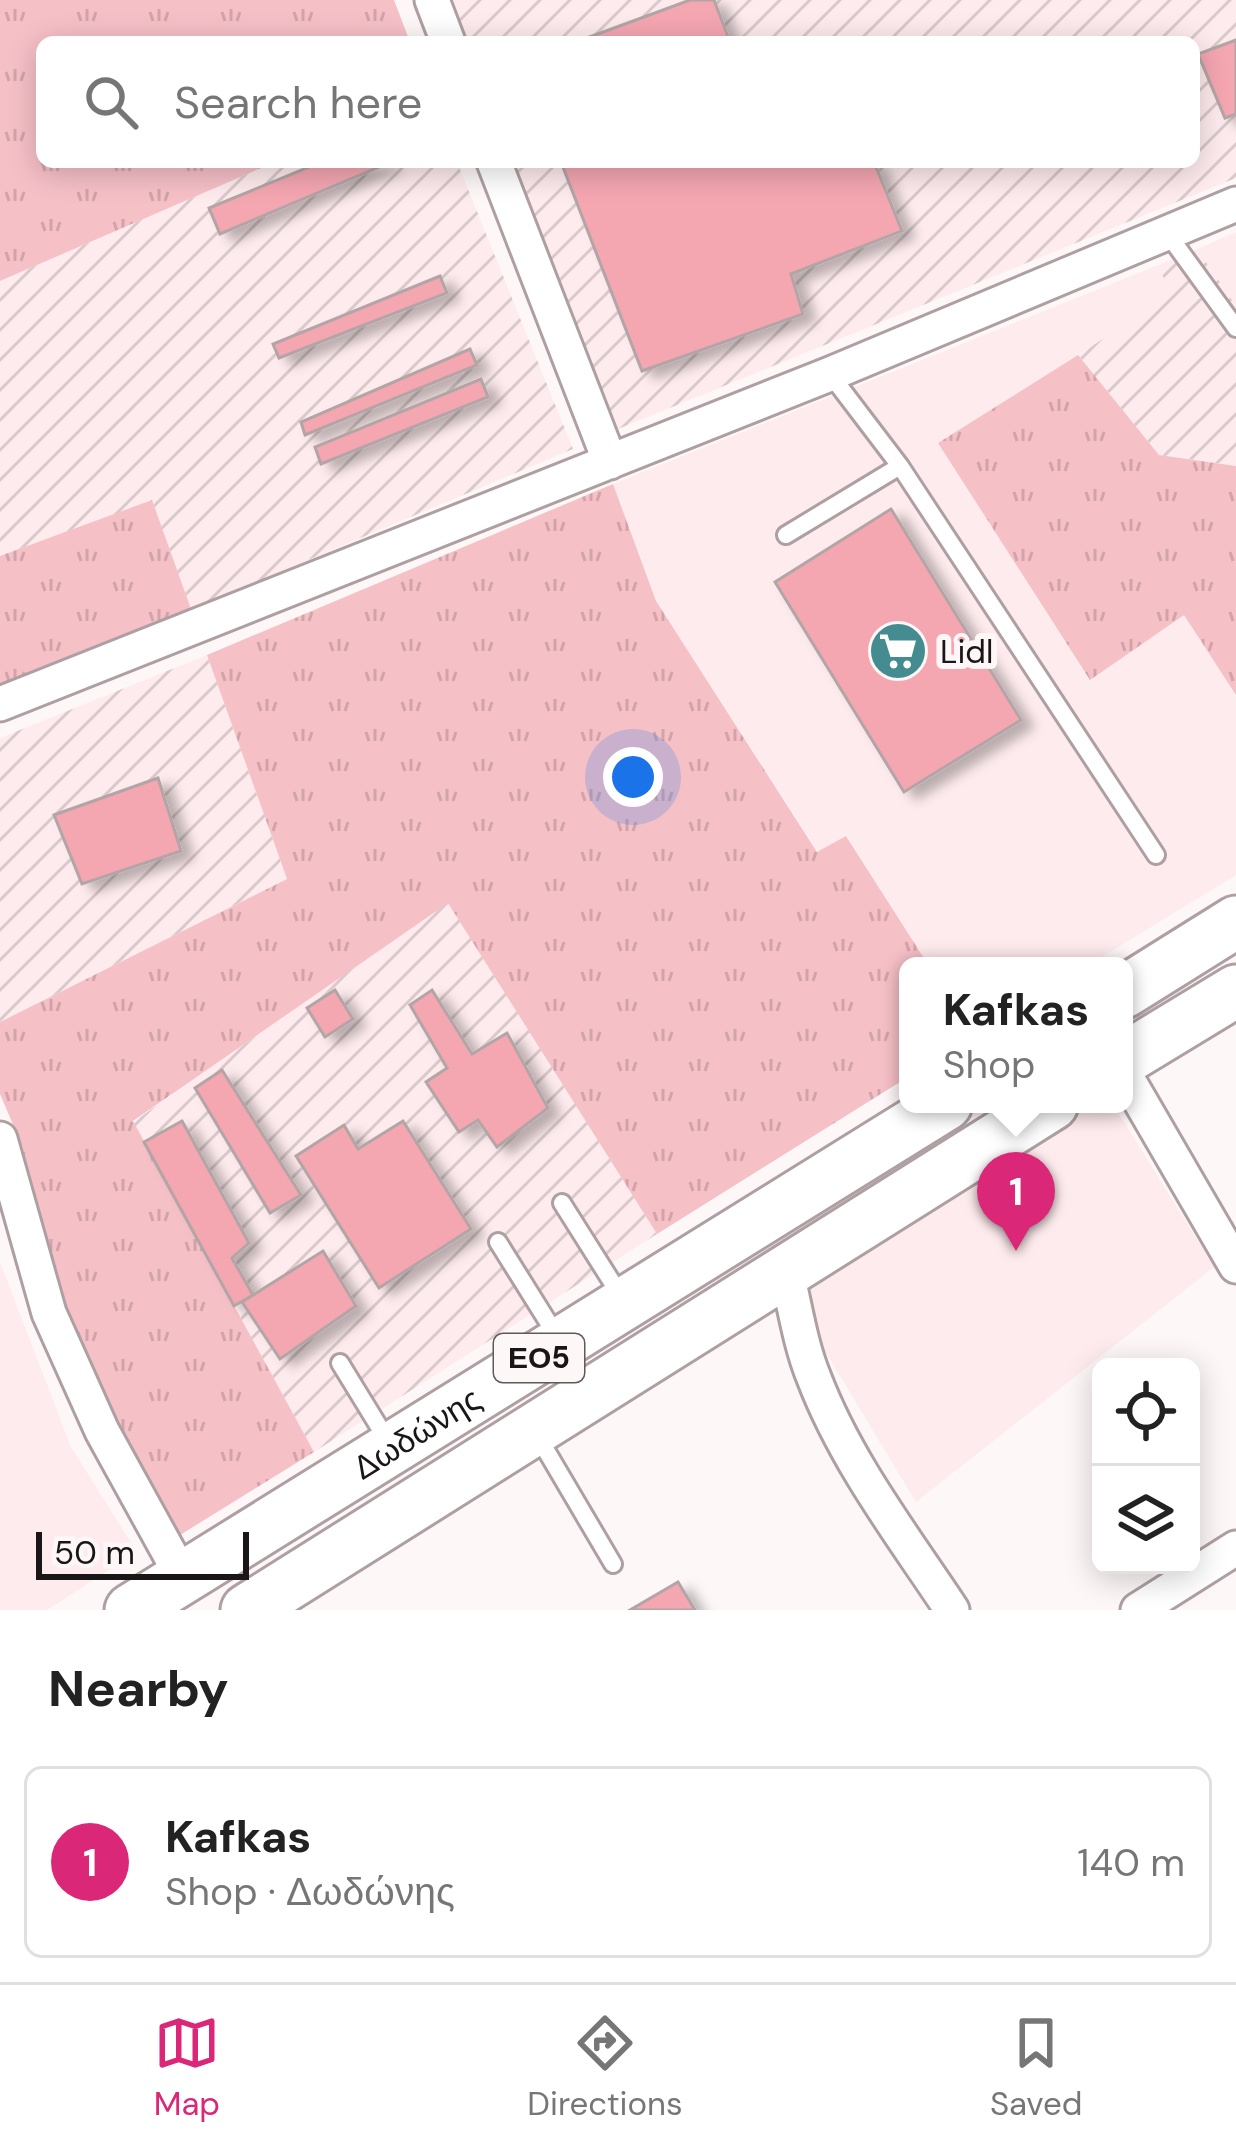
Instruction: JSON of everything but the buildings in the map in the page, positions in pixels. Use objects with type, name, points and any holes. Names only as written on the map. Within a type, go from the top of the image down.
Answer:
[{"type":"main road","points":[[1133,986],[1236,922]]},
{"type":"main road","points":[[1133,1054],[1236,991]]},
{"type":"main road","name":"Δωδώνης","points":[[131,1610],[932,1113]]},
{"type":"main road","name":"Δωδώνης","points":[[247,1610],[1038,1113]]},
{"type":"street","points":[[432,0],[446,36]]},
{"type":"street","points":[[496,168],[610,461]]},
{"type":"street","points":[[0,704],[830,374],[1236,204]]},
{"type":"street","points":[[1133,1088],[1236,1265]]},
{"type":"street","points":[[0,1139],[50,1313],[102,1431],[182,1578]]},
{"type":"street","points":[[786,1270],[807,1360],[825,1403],[880,1502],[952,1610]]},
{"type":"street","points":[[1138,1610],[1236,1548]]},
{"type":"lane","points":[[1167,233],[1236,328]]},
{"type":"lane","points":[[830,374],[900,466],[1156,855]]},
{"type":"lane","points":[[786,535],[900,466]]},
{"type":"lane","points":[[562,1203],[626,1304]]},
{"type":"lane","points":[[498,1242],[562,1344]]},
{"type":"lane","points":[[340,1363],[392,1448]]},
{"type":"lane","points":[[534,1429],[613,1564]]},
{"type":"shaded area","points":[[450,0],[1236,0],[1236,178],[613,431],[513,168],[1200,168],[1200,36],[464,36]]},
{"type":"shaded area","points":[[261,168],[459,168],[573,449],[191,609],[152,501],[0,556],[0,281]]},
{"type":"shaded area","points":[[1236,232],[1236,306],[1197,249]]},
{"type":"shaded area","points":[[1197,249],[1236,306],[1236,466],[1159,455],[1078,355],[1174,293],[1156,266]]},
{"type":"shaded area","points":[[1156,266],[1175,293],[938,443],[1089,679],[1184,615],[1236,695],[1236,875],[1102,957],[923,957],[847,836],[818,852],[656,601],[613,484]]},
{"type":"shaded area","points":[[207,655],[287,879],[0,1022],[0,738]]},
{"type":"shaded area","points":[[448,902],[657,1234],[314,1452],[133,1122]]},
{"type":"shaded area","points":[[1080,1113],[1119,1113],[1214,1267],[1099,1358],[1092,1358],[1092,1363],[916,1502],[816,1336],[809,1286]]},
{"type":"shaded area","points":[[0,1262],[71,1447],[137,1552],[47,1610],[0,1610]]},
{"type":"green space","points":[[0,0],[394,0],[408,36],[36,36],[36,168],[261,168],[0,281]]},
{"type":"green space","points":[[1078,355],[1159,455],[1236,466],[1236,695],[1184,615],[1090,680],[938,443]]},
{"type":"green space","points":[[613,484],[656,601],[817,852],[846,836],[923,957],[899,957],[899,1083],[657,1234],[448,903],[133,1121],[314,1452],[172,1540],[88,1374],[30,1215],[23,1148],[0,1094],[0,1022],[287,879],[207,655]]},
{"type":"green space","points":[[152,500],[191,609],[0,684],[0,556]]},
{"type":"place","name":"Lidl","points":[[898,651]]},
{"type":"place","name":"Kafkas","points":[[1016,1251]]}]
